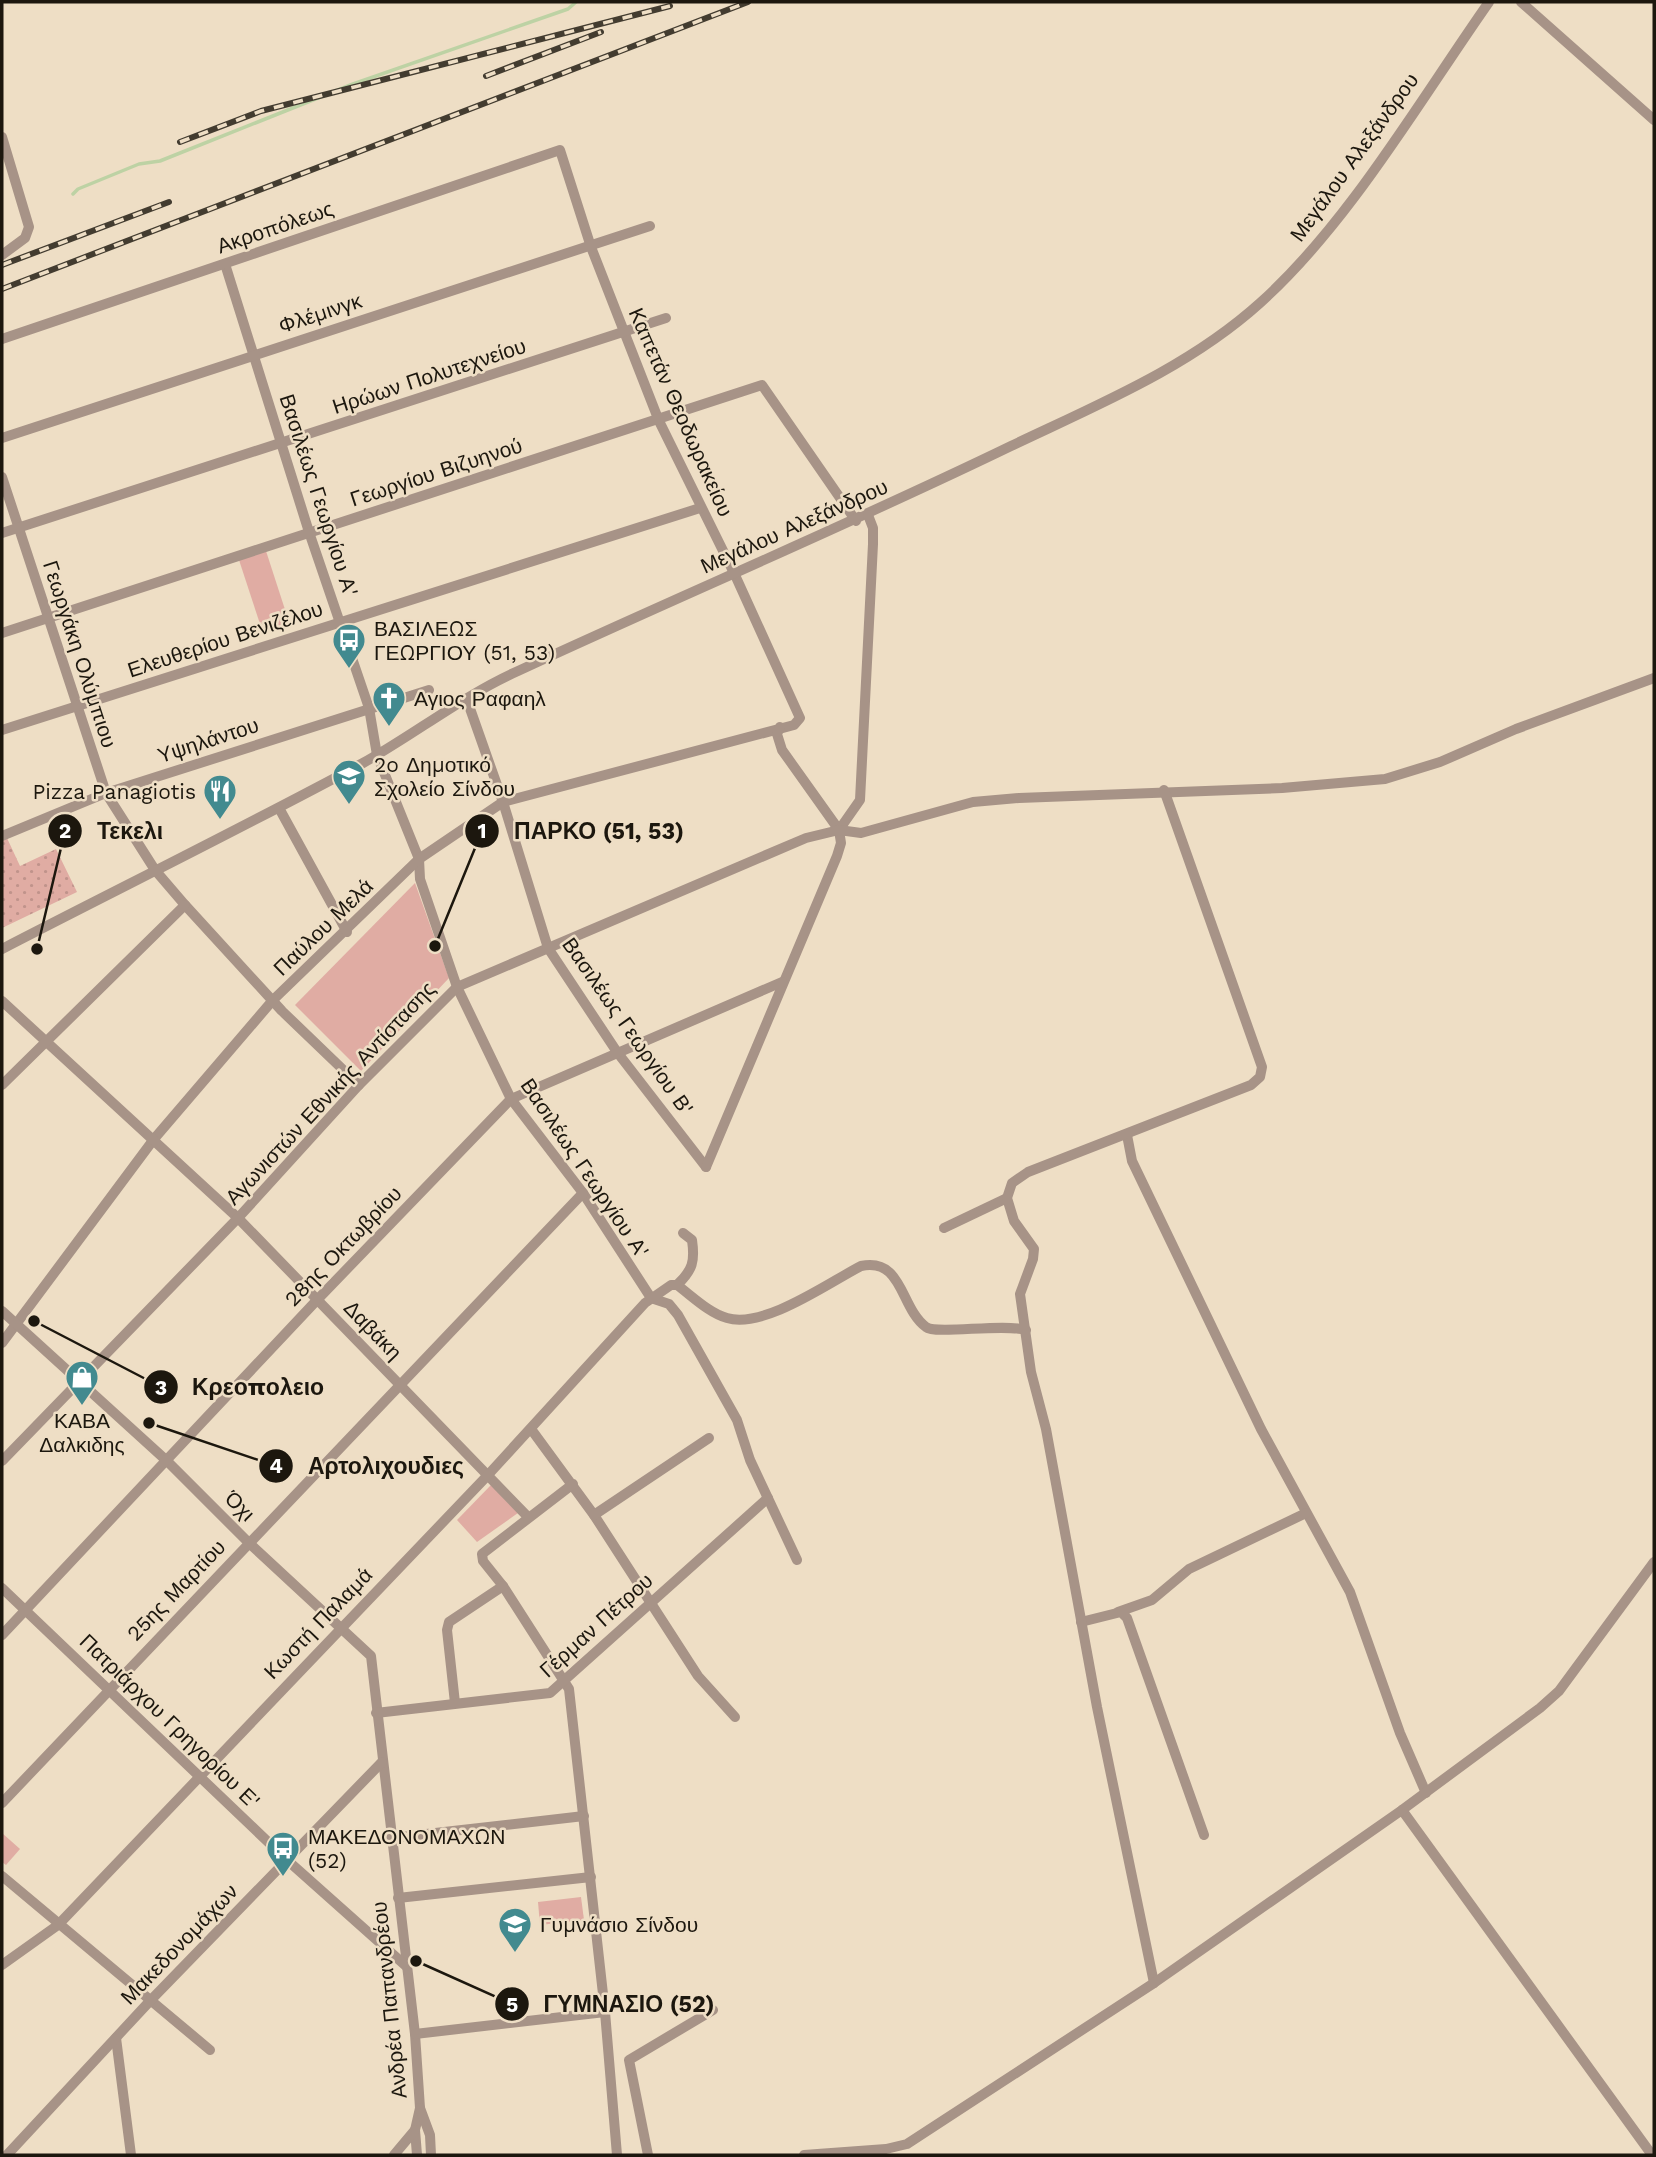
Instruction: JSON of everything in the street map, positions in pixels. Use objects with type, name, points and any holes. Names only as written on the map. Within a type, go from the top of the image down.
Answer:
[{"type":"street","name":"Μεγάλου Αλεξάνδρου","points":[[2,948],[279,808],[377,755],[514,672],[856,521],[1155,376],[1215,339],[1258,305],[1311,251],[1342,214],[1489,2]]},
{"type":"street","points":[[1521,2],[1654,120]]},
{"type":"street","points":[[2,137],[29,228],[25,238],[16,247],[2,255]]},
{"type":"street","name":"Καπετάν Θεοδωρακείου","points":[[560,150],[591,247],[659,421],[735,575],[799,714],[799,722]]},
{"type":"street","name":"Ακροπόλεως","points":[[2,339],[560,150]]},
{"type":"street","name":"Φλέμινγκ","points":[[2,438],[650,226]]},
{"type":"street","name":"Βασιλέως Γεωργίου Α'","points":[[225,264],[309,533],[369,709],[377,755],[419,859],[420,878],[457,987],[512,1099],[583,1193],[651,1298]]},
{"type":"street","name":"Ηρώων Πολυτεχνείου","points":[[2,533],[667,318]]},
{"type":"street","name":"Γεωργίου Βιζυηνού","points":[[2,633],[762,386],[856,521]]},
{"type":"street","name":"Γεωργάκη Ολύμπιου","points":[[2,477],[46,618],[106,793],[155,870],[184,905],[273,1000],[359,1085]]},
{"type":"street","name":"Ελευθερίου Βενιζέλου","points":[[2,730],[700,508]]},
{"type":"street","points":[[839,830],[860,800],[873,544],[873,528],[868,515]]},
{"type":"street","name":"Αγωνιστών Εθνικής Αντίστασης","points":[[2,1461],[238,1218],[359,1085],[457,987],[806,838],[839,830],[872,830],[973,802],[1164,790],[1282,788],[1385,779],[1440,762],[1516,729],[1654,678]]},
{"type":"street","name":"Υψηλάντου","points":[[2,836],[106,793],[429,691]]},
{"type":"street","name":"Βασιλέως Γεωργίου Β'","points":[[467,700],[503,802],[548,948],[617,1052],[706,1167],[782,982]]},
{"type":"street","name":"Παύλου Μελά","points":[[2,1343],[154,1139],[273,1000],[347,932],[419,859],[503,802],[799,722]]},
{"type":"street","points":[[780,727],[777,734],[782,750],[839,830],[841,843],[782,982]]},
{"type":"street","points":[[1154,1983],[1046,1429],[1031,1372],[1020,1294],[1034,1259],[1034,1249],[1014,1220],[1007,1198],[1012,1183],[1019,1177],[1251,1084],[1262,1073],[1258,1054],[1164,790]]},
{"type":"street","points":[[279,808],[347,932]]},
{"type":"street","points":[[2,1085],[184,905]]},
{"type":"street","name":"28ης Οκτωβρίου","points":[[2,1635],[317,1300],[512,1099],[782,982]]},
{"type":"street","name":"Δαβάκη","points":[[4,1006],[46,1040],[238,1218],[528,1517]]},
{"type":"street","points":[[1127,1135],[1132,1161],[1261,1429],[1350,1592],[1400,1733],[1426,1793]]},
{"type":"street","name":"25ης Μαρτίου","points":[[2,1803],[583,1193]]},
{"type":"street","points":[[944,1228],[1007,1198]]},
{"type":"street","points":[[677,1285],[689,1273],[694,1260],[692,1240],[683,1233]]},
{"type":"street","points":[[651,1298],[671,1285],[677,1285],[716,1314],[728,1319],[754,1319],[872,1264],[881,1265],[893,1275],[916,1317],[929,1329],[942,1331],[961,1327],[1013,1326],[1026,1330]]},
{"type":"street","points":[[651,1298],[668,1304],[678,1315],[737,1420],[750,1460],[797,1560]]},
{"type":"street","name":"Κωστή Παλαμά","points":[[2,1965],[58,1925],[487,1476],[651,1298]]},
{"type":"street","name":"Όχι","points":[[2,1311],[167,1461],[248,1542],[342,1625],[371,1656],[382,1762]]},
{"type":"street","points":[[531,1429],[594,1515],[698,1676],[735,1717]]},
{"type":"street","points":[[594,1515],[709,1438]]},
{"type":"street","points":[[573,1484],[482,1554],[483,1561],[503,1586],[564,1678],[571,1702],[605,2012],[617,2155]]},
{"type":"street","name":"Γέρμαν Πέτρου","points":[[376,1713],[543,1696],[557,1687],[768,1498]]},
{"type":"street","points":[[1082,1622],[1152,1600],[1189,1569],[1306,1513]]},
{"type":"street","points":[[804,2155],[886,2150],[907,2144],[1154,1983],[1402,1810],[1559,1691],[1654,1562]]},
{"type":"street","points":[[455,1703],[447,1630],[449,1622],[503,1586]]},
{"type":"street","name":"Πατριάρχου Γρηγορίου Ε'","points":[[2,1588],[201,1775],[287,1860],[406,1966]]},
{"type":"street","points":[[1118,1612],[1126,1618],[1205,1835]]},
{"type":"street","name":"Ανδρέα Παπανδρέου","points":[[382,1762],[415,2034],[420,2108],[430,2135],[431,2155]]},
{"type":"street","name":"Μακεδονομάχων","points":[[7,2155],[149,2002],[382,1762]]},
{"type":"street","points":[[1402,1810],[1652,2155]]},
{"type":"street","points":[[391,1838],[584,1816]]},
{"type":"street","points":[[2,1876],[149,2002],[210,2050]]},
{"type":"street","points":[[398,1898],[591,1877]]},
{"type":"street","points":[[648,2155],[629,2060],[713,2010]]},
{"type":"street","points":[[415,2034],[605,2012]]},
{"type":"street","points":[[116,2038],[131,2155]]},
{"type":"street","name":"Ανδρέα Παπανδρέου","points":[[416,2155],[415,2130],[420,2108]]},
{"type":"street","points":[[394,2155],[415,2130]]},
{"type":"shaded area","points":[[266,551],[290,625],[263,633],[239,560]]},
{"type":"shaded area","points":[[7,838],[20,866],[56,849],[77,892],[2,928],[2,841]]},
{"type":"shaded area","points":[[415,883],[449,978],[361,1071],[295,1005]]},
{"type":"shaded area","points":[[491,1485],[518,1513],[477,1542],[457,1520]]},
{"type":"shaded area","points":[[2,1833],[20,1849],[6,1865],[2,1862]]},
{"type":"shaded area","points":[[581,1897],[584,1920],[540,1925],[538,1902]]},
{"type":"waterway","points":[[73,194],[78,189],[139,164],[160,161],[353,84],[568,9],[576,2]]},
{"type":"railway","points":[[2,289],[748,2]]},
{"type":"railway","points":[[180,142],[261,111],[670,6]]},
{"type":"railway","points":[[486,76],[601,32]]},
{"type":"railway","points":[[2,265],[169,202]]},
{"type":"place","name":"ΒΑΣΙΛΕΩΣ ΓΕΩΡΓΙΟΥ (51, 53)","points":[[349,670]]},
{"type":"place","name":"Αγιος Ραφαηλ","points":[[389,728]]},
{"type":"place","name":"2o Δημοτικό Σχολείο Σίνδου","points":[[349,806]]},
{"type":"place","name":"Pizza Panagiotis","points":[[220,821]]},
{"type":"place","name":"ΠΑΡΚΟ (51, 53)","points":[[435,946]]},
{"type":"place","name":"Τεκελι","points":[[37,949]]},
{"type":"place","name":"Κρεοπολειο","points":[[34,1321]]},
{"type":"place","name":"ΚΑΒΑ Δαλκιδης","points":[[82,1407]]},
{"type":"place","name":"Αρτολιχουδιες","points":[[149,1423]]},
{"type":"place","name":"ΜΑΚΕΔΟΝΟΜΑΧΩΝ (52)","points":[[283,1878]]},
{"type":"place","name":"Γυμνάσιο Σίνδου","points":[[515,1954]]},
{"type":"place","name":"ΓΥΜΝΑΣΙΟ (52)","points":[[416,1961]]}]
